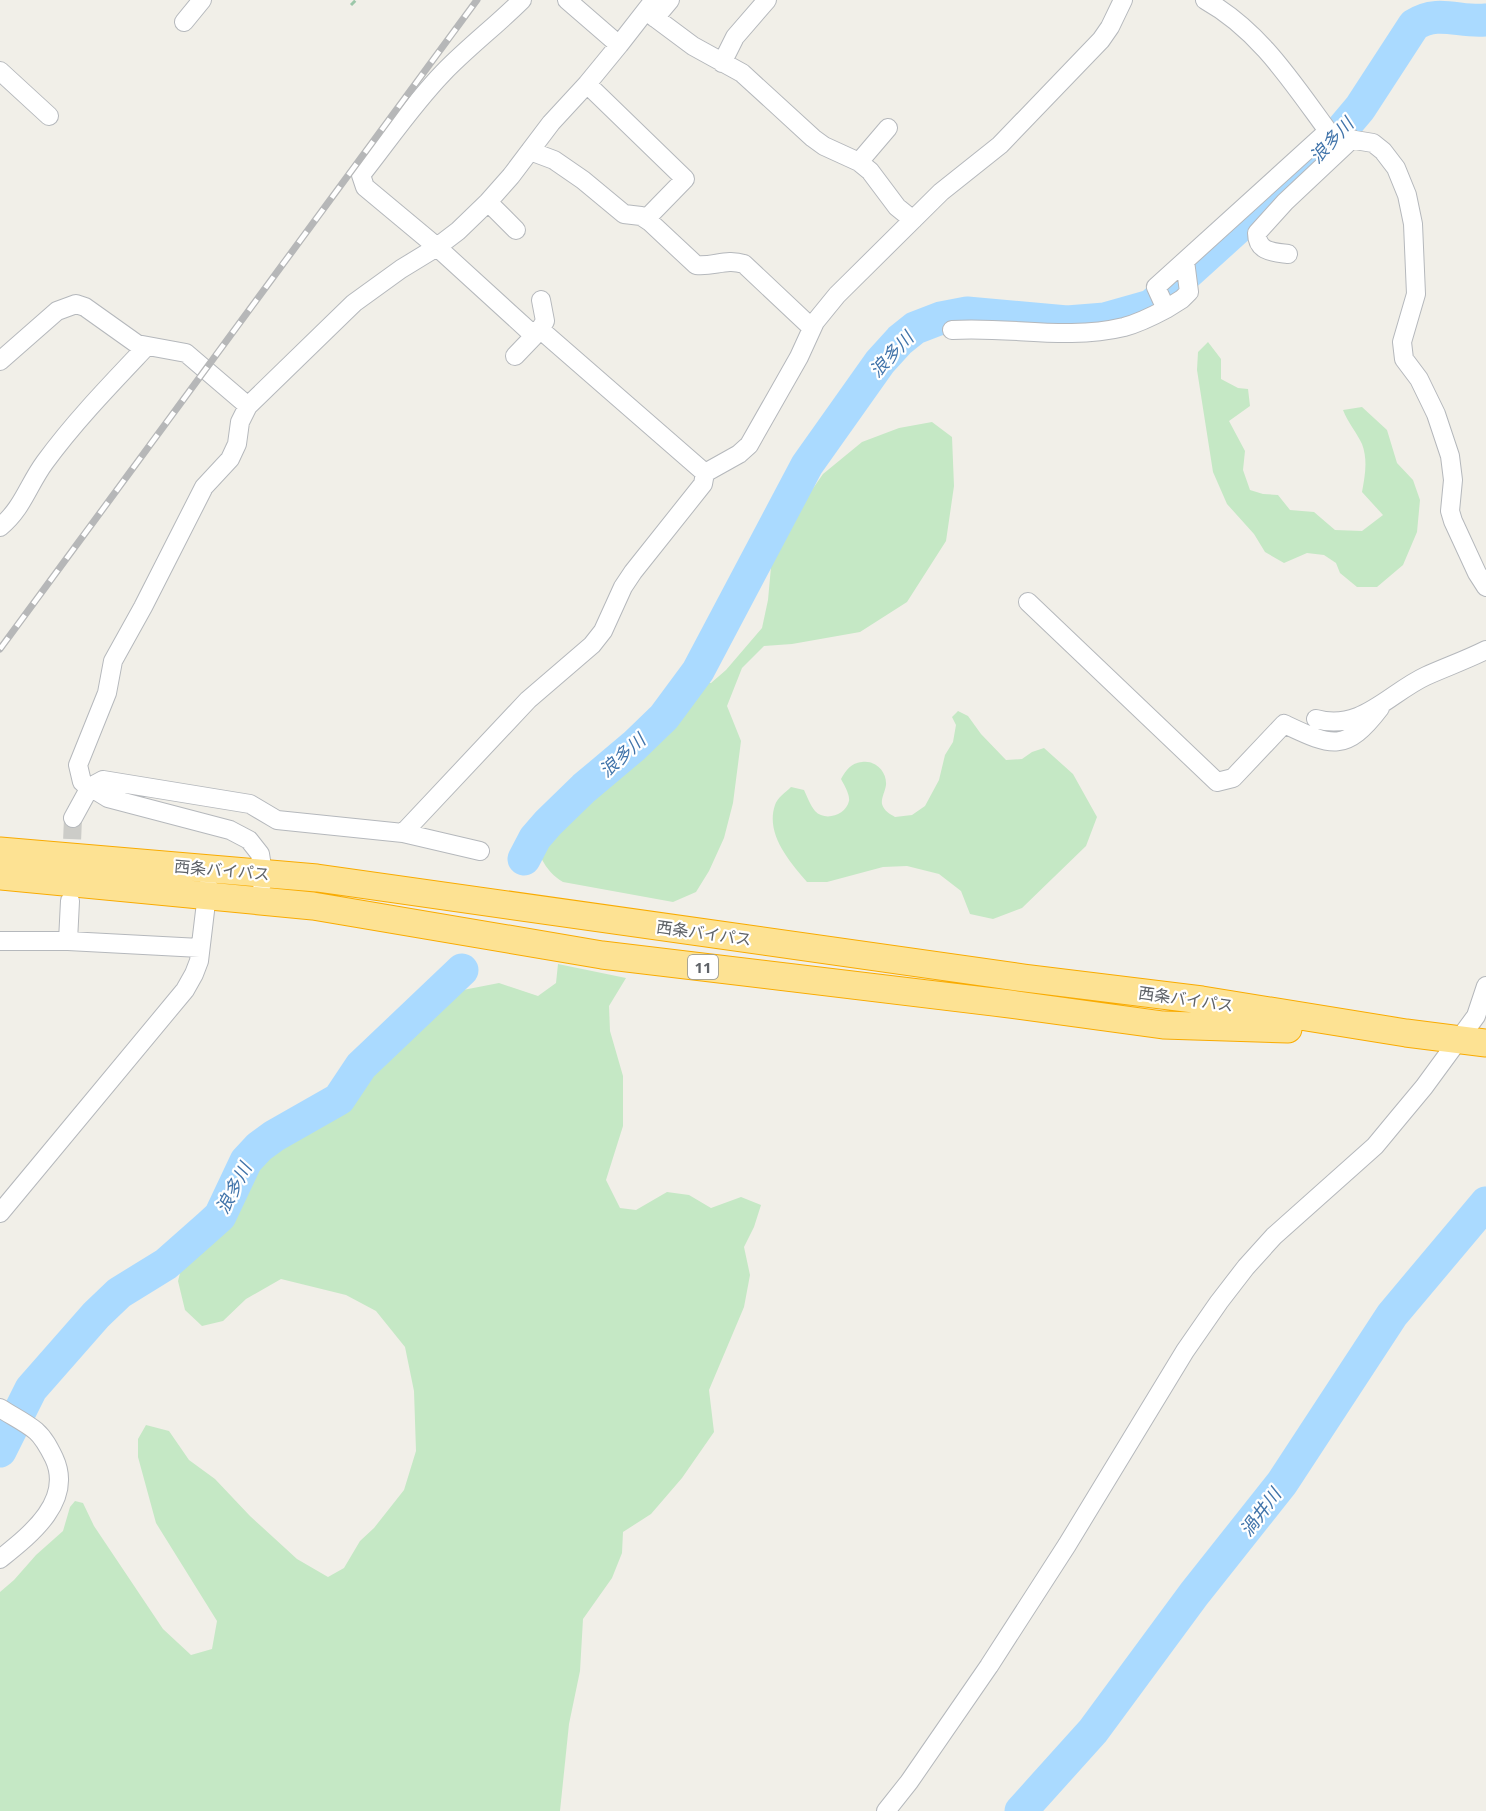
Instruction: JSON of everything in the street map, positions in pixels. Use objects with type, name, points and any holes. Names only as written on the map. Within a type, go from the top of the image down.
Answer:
[{"type":"highway","name":"西条バイパス","points":[[2,864],[207,896],[313,906],[602,955],[1010,1004],[1163,1025],[1406,1033]]},
{"type":"highway","name":"西条バイパス","points":[[2,864],[209,868],[316,878],[1024,978],[1202,1000],[1406,1033],[1486,1043]]},
{"type":"street","points":[[184,22],[202,0]]},
{"type":"street","points":[[522,0],[444,73],[361,175],[365,187],[437,247],[529,331],[542,331],[705,473]]},
{"type":"street","points":[[567,0],[619,45]]},
{"type":"street","points":[[260,901],[263,873],[260,854],[249,840],[230,830],[108,798],[82,782],[78,765],[107,693],[113,661],[204,487],[230,459],[237,444],[240,422],[248,406],[354,303],[458,231],[511,176],[551,123],[651,10],[670,0]]},
{"type":"street","points":[[722,63],[735,36],[767,0]]},
{"type":"street","points":[[705,473],[749,445],[800,357],[812,328],[837,295],[941,192],[1000,145],[1101,40],[1124,0]]},
{"type":"street","points":[[1205,0],[1225,11],[1272,55],[1341,135],[1373,143],[1383,151],[1396,168],[1407,195],[1413,224],[1416,294],[1402,342],[1404,359],[1419,379],[1436,414],[1450,456],[1453,480],[1450,511],[1477,573],[1486,587]]},
{"type":"street","points":[[651,10],[693,46],[742,73],[813,138],[824,146],[859,162],[870,171],[897,207],[913,220]]},
{"type":"street","points":[[0,71],[48,116]]},
{"type":"street","points":[[587,84],[685,179],[646,219]]},
{"type":"street","points":[[859,162],[888,128]]},
{"type":"street","points":[[1287,254],[1268,252],[1257,240],[1257,233],[1341,135]]},
{"type":"street","points":[[1163,301],[1156,287],[1186,270],[1341,135]]},
{"type":"street","points":[[530,151],[554,160],[583,180],[624,214],[641,216],[646,219],[696,265],[706,266],[733,261],[744,264],[812,328]]},
{"type":"street","points":[[488,202],[516,230]]},
{"type":"street","points":[[951,330],[1053,334],[1090,333],[1125,327],[1163,301],[1182,299],[1189,292],[1186,270]]},
{"type":"street","points":[[515,356],[539,331],[545,321],[541,300]]},
{"type":"street","points":[[0,361],[57,311],[76,303],[137,344],[186,353],[248,406]]},
{"type":"street","points":[[0,526],[18,509],[43,464],[78,419],[146,347]]},
{"type":"street","points":[[403,833],[528,700],[592,645],[603,631],[623,587],[704,484],[705,473]]},
{"type":"street","points":[[1028,602],[1217,782],[1233,778],[1284,724],[1320,741],[1335,742],[1352,737],[1368,724],[1380,708],[1410,685],[1486,650]]},
{"type":"street","points":[[1316,719],[1330,723],[1341,722],[1380,708]]},
{"type":"street","points":[[73,818],[90,787],[103,780],[250,804],[277,820],[403,833],[480,851]]},
{"type":"street","points":[[0,1213],[185,990],[194,974],[200,948],[209,868]]},
{"type":"street","points":[[68,941],[70,901]]},
{"type":"street","points":[[0,941],[68,941],[200,948]]},
{"type":"street","points":[[886,1811],[909,1782],[989,1666],[1067,1545],[1185,1351],[1219,1302],[1274,1236],[1375,1146],[1424,1088],[1460,1040],[1476,1016],[1486,988]]},
{"type":"street","points":[[0,1408],[36,1431],[48,1445],[59,1468],[59,1489],[50,1513],[25,1540],[0,1559]]},
{"type":"path","points":[[351,5],[356,0]]},
{"type":"green space","points":[[1208,342],[1221,359],[1221,379],[1238,388],[1248,389],[1250,406],[1229,421],[1245,451],[1243,470],[1250,490],[1278,495],[1290,510],[1314,512],[1335,530],[1362,531],[1383,515],[1362,492],[1365,468],[1364,450],[1343,410],[1362,407],[1387,430],[1397,463],[1413,480],[1420,500],[1417,532],[1403,565],[1377,587],[1357,587],[1340,573],[1336,563],[1324,555],[1307,553],[1284,563],[1265,552],[1254,534],[1227,504],[1213,472],[1197,370],[1198,352]]},
{"type":"green space","points":[[932,422],[952,437],[954,486],[946,541],[907,602],[860,632],[792,644],[764,646],[742,668],[727,706],[741,741],[733,803],[724,838],[709,871],[696,892],[673,902],[563,882],[556,877],[542,860],[532,831],[543,813],[572,782],[639,728],[677,684],[699,681],[711,683],[726,670],[762,628],[768,600],[771,567],[796,513],[823,474],[862,442],[899,428]]},
{"type":"green space","points":[[958,711],[968,716],[981,734],[1006,760],[1022,759],[1044,748],[1073,774],[1097,817],[1086,846],[1022,908],[993,919],[970,914],[961,891],[939,874],[907,866],[883,867],[827,882],[807,882],[793,866],[776,837],[773,816],[776,802],[791,787],[804,790],[815,811],[819,814],[829,816],[840,813],[849,801],[841,779],[852,765],[867,762],[880,768],[885,776],[886,785],[882,802],[886,810],[895,817],[912,815],[925,806],[939,780],[945,755],[953,742],[956,725],[952,717]]},
{"type":"green space","points":[[558,964],[626,978],[609,1006],[610,1031],[623,1076],[623,1126],[606,1180],[620,1208],[636,1210],[667,1192],[689,1195],[711,1208],[741,1197],[761,1205],[744,1247],[750,1275],[744,1307],[709,1390],[714,1432],[682,1478],[651,1514],[623,1532],[622,1553],[612,1578],[583,1619],[580,1671],[569,1724],[560,1811],[0,1811],[0,1592],[63,1531],[70,1507],[75,1501],[83,1503],[94,1526],[163,1629],[191,1655],[212,1649],[217,1621],[156,1523],[138,1457],[138,1439],[146,1425],[169,1431],[189,1460],[215,1479],[250,1516],[297,1559],[328,1577],[344,1568],[360,1541],[374,1528],[404,1490],[416,1451],[414,1391],[405,1347],[376,1311],[346,1295],[281,1279],[246,1299],[223,1321],[202,1326],[185,1310],[178,1281],[183,1261],[206,1243],[232,1216],[258,1157],[279,1139],[316,1123],[344,1104],[366,1071],[424,1014],[446,996],[499,983],[538,996],[556,983]]},
{"type":"waterway","name":"浪多川","points":[[524,859],[535,838],[548,823],[664,717],[698,671],[807,465],[880,362],[900,340],[915,328],[941,318],[967,313],[1067,322],[1105,319],[1151,306],[1328,146],[1360,108],[1414,25],[1423,20],[1440,17],[1486,20]]},
{"type":"waterway","name":"浪多川","points":[[0,1451],[31,1389],[96,1315],[119,1293],[166,1264],[220,1216],[246,1161],[259,1147],[339,1099],[361,1066],[462,970]]},
{"type":"waterway","name":"渦井川","points":[[1021,1811],[1093,1731],[1194,1594],[1282,1483],[1392,1315],[1486,1203]]},
{"type":"tunnel","points":[[71,866],[73,818]]},
{"type":"railway","points":[[0,649],[477,0]]}]
